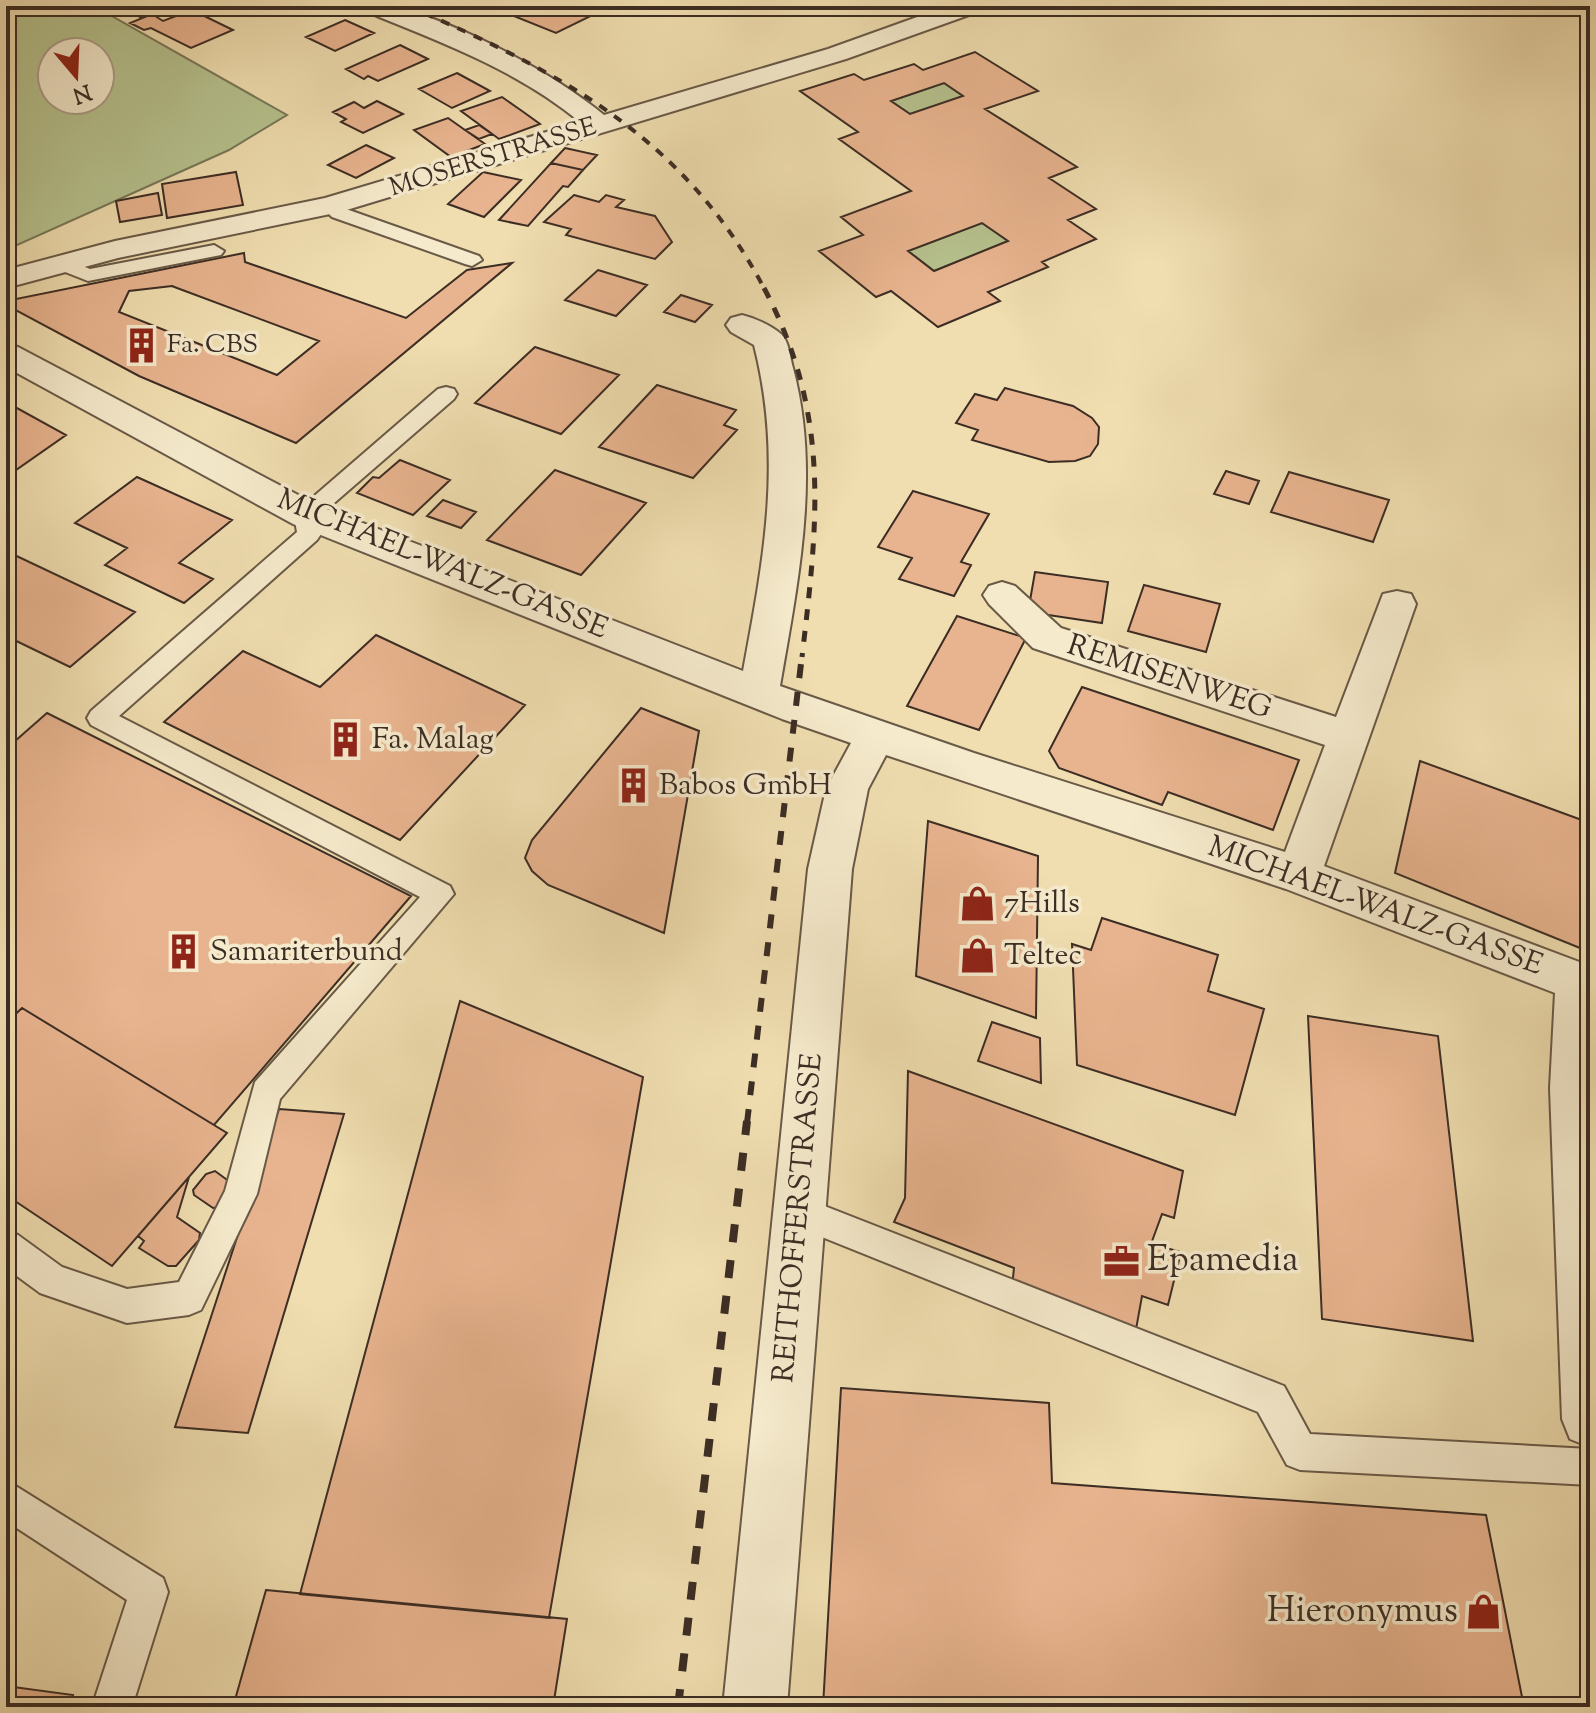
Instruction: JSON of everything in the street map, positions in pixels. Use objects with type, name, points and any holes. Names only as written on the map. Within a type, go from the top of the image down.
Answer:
[{"type":"street","points":[[373,6],[443,34],[513,68],[580,107],[601,126]]},
{"type":"street","name":"MOSERSTRASSE","points":[[6,279],[330,206],[837,54],[971,6]]},
{"type":"street","points":[[742,325],[769,340],[781,379],[790,434],[788,513],[759,691]]},
{"type":"street","name":"MICHAEL-WALZ-GASSE","points":[[6,354],[306,515],[875,736],[1299,875],[1579,982],[1575,1088],[1590,1420]]},
{"type":"street","name":"REMISENWEG","points":[[1002,595],[1047,638],[1351,738]]},
{"type":"street","points":[[1299,875],[1397,604]]},
{"type":"street","name":"REITHOFFERSTRASSE","points":[[755,1707],[830,869],[847,789],[875,736]]},
{"type":"lane","points":[[330,206],[339,213],[472,260]]},
{"type":"lane","points":[[62,264],[88,275],[214,251]]},
{"type":"lane","points":[[6,1247],[52,1281],[127,1306],[189,1298],[241,1194],[266,1092],[440,894],[100,718],[309,534],[306,515],[446,394]]},
{"type":"lane","points":[[799,1212],[1271,1399],[1300,1452],[1590,1467]]},
{"type":"lane","points":[[6,1499],[149,1592],[112,1707]]},
{"type":"green space","points":[[6,6],[94,6],[287,115],[229,150],[6,250]]},
{"type":"green space","points":[[944,83],[963,96],[910,114],[891,101]]},
{"type":"green space","points":[[982,223],[1008,241],[934,271],[908,251]]},
{"type":"building","points":[[118,6],[144,6],[156,12],[142,18],[126,10],[115,15],[107,12]]},
{"type":"building","points":[[230,6],[270,6],[250,15]]},
{"type":"building","points":[[489,6],[607,6],[609,7],[556,33]]},
{"type":"building","points":[[192,10],[233,30],[191,48],[151,28],[144,30],[130,23],[152,14],[163,21]]},
{"type":"building","points":[[345,20],[374,33],[335,51],[306,37]]},
{"type":"building","points":[[400,45],[428,59],[378,81],[368,76],[364,79],[346,69]]},
{"type":"building","points":[[975,52],[1038,91],[985,109],[1077,167],[1049,178],[1096,209],[1068,220],[1096,239],[1042,262],[1048,267],[988,292],[1000,301],[938,327],[891,291],[876,297],[819,251],[863,235],[841,217],[911,191],[839,139],[858,132],[800,91],[854,74],[864,80],[914,64],[923,70]],"holes":[[[944,83],[963,96],[910,114],[891,101]],[[982,223],[1008,241],[934,271],[908,251]]]},
{"type":"building","points":[[457,73],[490,91],[452,108],[419,89]]},
{"type":"building","points":[[502,97],[540,124],[499,139],[461,111]]},
{"type":"building","points":[[377,101],[403,114],[363,133],[341,122],[346,119],[333,112],[354,102],[364,108]]},
{"type":"building","points":[[448,118],[485,144],[451,157],[414,130]]},
{"type":"building","points":[[479,125],[492,134],[479,139],[465,130]]},
{"type":"building","points":[[366,145],[394,158],[356,178],[328,165]]},
{"type":"building","points":[[565,148],[597,155],[583,170],[551,163]]},
{"type":"building","points":[[551,163],[583,170],[568,187],[563,186],[528,226],[499,220]]},
{"type":"building","points":[[236,172],[243,205],[167,218],[162,184]]},
{"type":"building","points":[[483,172],[521,180],[484,217],[448,204]]},
{"type":"building","points":[[158,193],[162,215],[120,222],[116,201]]},
{"type":"building","points":[[574,195],[599,202],[606,195],[624,200],[616,207],[655,216],[672,242],[655,259],[566,235],[571,229],[544,222]]},
{"type":"building","name":"Fa. CBS","points":[[244,253],[245,262],[406,318],[467,270],[512,263],[296,443],[139,376],[6,305],[6,301]],"holes":[[[172,286],[319,341],[277,375],[119,312],[129,291]]]},
{"type":"building","points":[[598,270],[647,285],[616,316],[565,300]]},
{"type":"building","points":[[681,295],[712,305],[695,322],[664,312]]},
{"type":"building","points":[[535,347],[619,375],[561,434],[475,403]]},
{"type":"building","points":[[657,385],[736,410],[724,425],[737,430],[693,478],[599,447]]},
{"type":"building","points":[[1005,388],[1073,406],[1092,418],[1099,427],[1098,444],[1090,456],[1075,461],[1049,462],[972,440],[978,430],[956,423],[975,394],[997,400]]},
{"type":"building","points":[[6,402],[66,435],[6,477]]},
{"type":"building","points":[[400,460],[450,480],[413,515],[357,493],[373,477],[379,478]]},
{"type":"building","points":[[555,470],[646,503],[581,575],[487,540]]},
{"type":"building","points":[[1226,471],[1259,481],[1249,504],[1214,494]]},
{"type":"building","points":[[1289,472],[1389,500],[1373,542],[1271,512]]},
{"type":"building","points":[[137,477],[232,520],[179,563],[213,579],[184,603],[105,565],[127,548],[75,523]]},
{"type":"building","points":[[913,491],[989,514],[961,562],[971,565],[954,596],[899,579],[912,558],[878,547]]},
{"type":"building","points":[[443,500],[476,512],[461,528],[427,516]]},
{"type":"building","points":[[6,551],[135,612],[70,667],[6,636]]},
{"type":"building","points":[[1035,572],[1108,582],[1102,623],[1028,612]]},
{"type":"building","points":[[1144,585],[1220,604],[1206,652],[1128,631]]},
{"type":"building","points":[[957,616],[1026,638],[979,730],[907,706]]},
{"type":"building","name":"Fa. Malag","points":[[376,635],[525,705],[400,840],[164,722],[243,651],[320,687]]},
{"type":"building","points":[[1082,687],[1299,760],[1273,830],[1168,792],[1162,805],[1059,768],[1049,751]]},
{"type":"building","name":"Babos GmbH","points":[[641,708],[699,731],[664,933],[548,885],[532,871],[525,858],[532,840]]},
{"type":"building","name":"Samariterbund","points":[[47,713],[411,896],[214,1125],[22,1008],[6,1023],[6,749]]},
{"type":"building","points":[[1420,761],[1590,823],[1590,937],[1580,948],[1395,873]]},
{"type":"building","points":[[928,821],[1038,856],[1036,1018],[916,976]]},
{"type":"building","points":[[1102,918],[1218,955],[1208,991],[1264,1009],[1235,1115],[1077,1065],[1072,944],[1091,950]]},
{"type":"building","points":[[460,1001],[643,1077],[549,1618],[300,1594]]},
{"type":"building","points":[[22,1008],[227,1133],[112,1266],[6,1195],[6,1023]]},
{"type":"building","points":[[1308,1016],[1438,1036],[1473,1341],[1322,1319]]},
{"type":"building","points":[[992,1022],[1040,1038],[1041,1083],[978,1061]]},
{"type":"building","points":[[908,1071],[1183,1171],[1174,1218],[1162,1214],[1151,1244],[1181,1252],[1168,1305],[1142,1296],[1135,1335],[1012,1287],[1014,1268],[894,1222],[905,1198]]},
{"type":"building","points":[[279,1109],[344,1114],[248,1433],[175,1427]]},
{"type":"building","points":[[215,1171],[234,1185],[219,1207],[213,1208],[194,1195],[193,1190],[206,1174]]},
{"type":"building","points":[[189,1177],[177,1217],[200,1233],[199,1240],[176,1266],[168,1266],[139,1248],[144,1241],[138,1236]]},
{"type":"building","points":[[841,1388],[1049,1403],[1052,1483],[1486,1515],[1524,1707],[823,1707]]},
{"type":"building","points":[[266,1590],[567,1619],[553,1707],[233,1707]]},
{"type":"building","points":[[6,1686],[73,1695],[69,1707],[6,1707]]},
{"type":"railway","points":[[408,6],[517,57],[614,115],[657,150],[697,190],[733,237],[765,290]]},
{"type":"railway","points":[[765,290],[786,335],[810,424],[815,514],[802,657]]},
{"type":"railway","points":[[747,1123],[802,655]]},
{"type":"railway","points":[[678,1707],[747,1121]]},
{"type":"place","name":"Fa. CBS","points":[[141,345]]},
{"type":"place","name":"Fa. Malag","points":[[346,740]]},
{"type":"place","name":"Babos GmbH","points":[[633,786]]},
{"type":"place","name":"7Hills","points":[[978,904]]},
{"type":"place","name":"Samariterbund","points":[[184,952]]},
{"type":"place","name":"Teltec","points":[[978,956]]},
{"type":"place","name":"Epamedia","points":[[1121,1261]]},
{"type":"place","name":"Hieronymus","points":[[1484,1612]]}]
